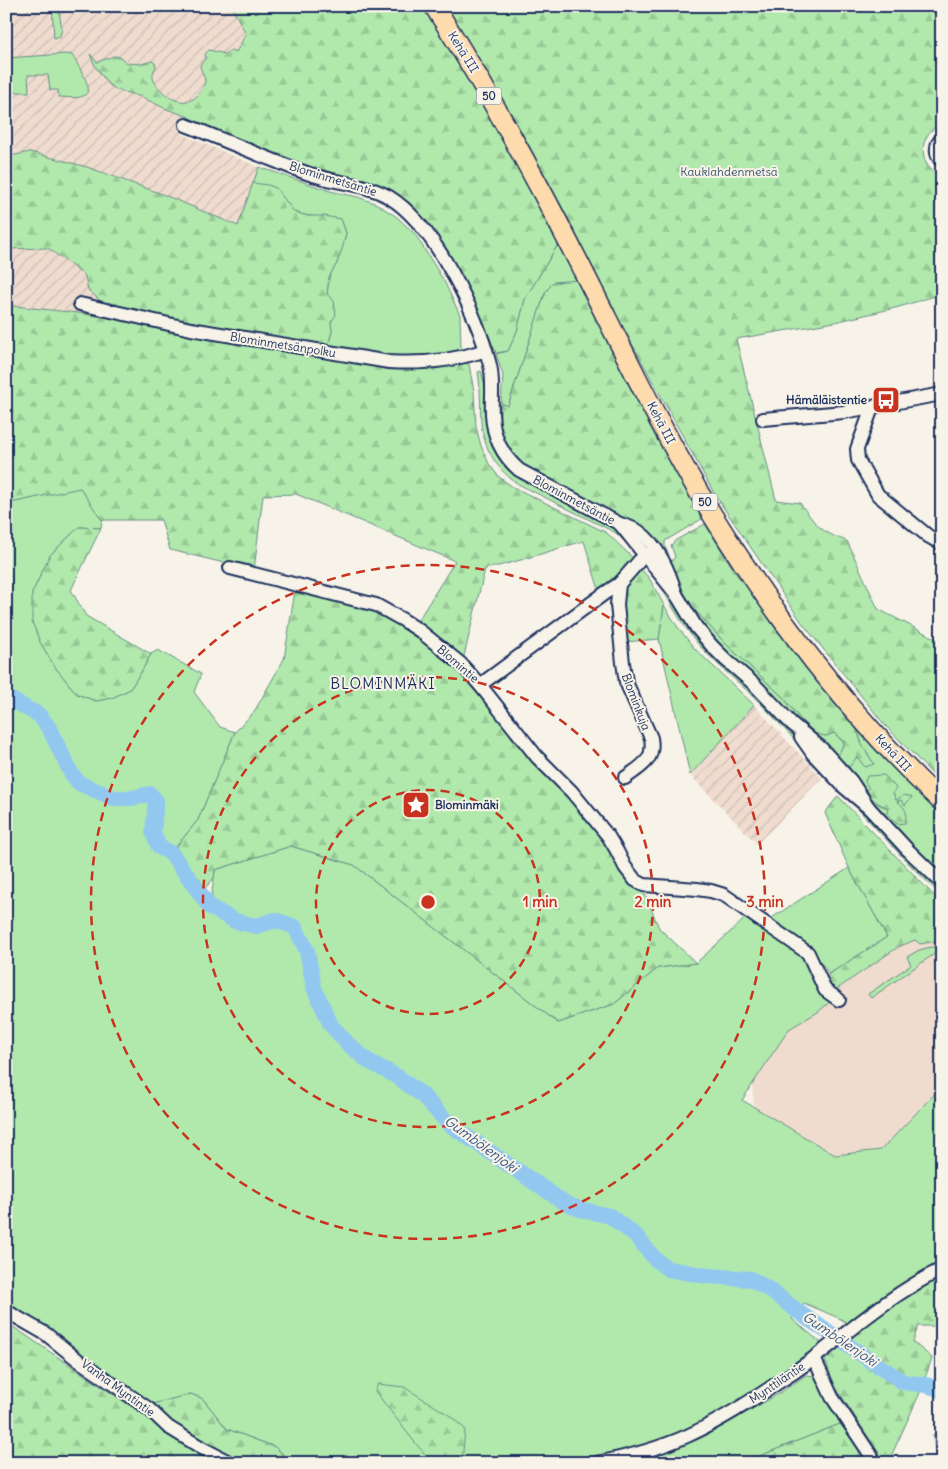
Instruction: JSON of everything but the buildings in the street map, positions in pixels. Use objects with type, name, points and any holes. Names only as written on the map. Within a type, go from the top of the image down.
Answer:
[{"type":"highway","name":"Kehä III","points":[[434,6],[506,124],[649,402],[713,516],[766,597],[809,656],[886,746],[942,802]]},
{"type":"street","name":"Blominmetsäntie","points":[[186,125],[313,175],[360,185],[374,190],[388,196],[412,214],[442,256],[466,299],[486,350],[493,375],[492,415],[495,434],[501,450],[509,462],[533,478],[620,524],[638,531],[651,553],[670,573],[676,594],[696,627],[712,646],[754,684],[792,723],[813,754],[942,883]]},
{"type":"street","points":[[942,139],[938,142],[936,150],[938,158],[942,161]]},
{"type":"street","name":"Blominmetsänpolku","points":[[80,304],[201,330],[389,362],[414,364],[469,356],[486,350]]},
{"type":"street","points":[[764,420],[872,408],[942,394]]},
{"type":"street","points":[[872,408],[858,449],[858,460],[878,496],[928,536],[942,544]]},
{"type":"street","name":"Blomintie","points":[[230,568],[376,606],[420,631],[461,664],[480,685],[619,584],[640,560],[651,553]]},
{"type":"street","name":"Blominkuja","points":[[619,584],[617,605],[626,682],[651,738],[652,746],[652,753],[645,763],[625,778]]},
{"type":"street","points":[[480,685],[537,757],[572,792],[608,836],[625,867],[635,880],[644,886],[696,889],[724,895],[808,953],[825,990],[839,1000]]},
{"type":"street","name":"Mynttiläntie","points":[[596,1463],[650,1450],[687,1436],[743,1406],[814,1358],[830,1344],[908,1287],[942,1268]]},
{"type":"street","name":"Vanha Myntintie","points":[[6,1311],[46,1334],[78,1360],[149,1409],[168,1427],[231,1463]]},
{"type":"street","points":[[814,1358],[832,1397],[876,1463]]},
{"type":"shaded area","points":[[6,6],[229,6],[234,11],[246,34],[182,134],[259,167],[238,226],[162,195],[122,320],[6,305]]},
{"type":"shaded area","points":[[754,705],[822,778],[757,844],[690,775]]},
{"type":"shaded area","points":[[915,940],[920,944],[942,943],[942,1086],[881,1150],[835,1155],[754,1107],[752,1084],[789,1029],[818,1012],[810,950],[829,974],[826,980],[837,989],[898,947]]},
{"type":"green space","points":[[52,6],[58,6],[62,29],[60,36],[54,38]]},
{"type":"green space","points":[[229,6],[424,6],[482,100],[560,241],[525,299],[517,331],[508,351],[496,353],[477,306],[458,271],[433,232],[412,205],[392,190],[369,181],[333,176],[304,167],[188,120],[189,117],[164,108],[142,97],[117,90],[108,84],[95,66],[90,54],[97,62],[114,56],[120,57],[127,63],[141,64],[152,61],[156,67],[153,73],[154,82],[159,88],[173,99],[189,101],[199,94],[204,84],[205,80],[200,65],[206,58],[205,54],[209,50],[225,54],[231,50],[236,52],[246,34],[234,11]]},
{"type":"green space","name":"Kauklahdenmetsä","points":[[441,6],[942,6],[942,124],[934,128],[928,135],[923,151],[928,166],[934,172],[942,175],[942,277],[935,296],[899,307],[835,322],[736,339],[776,500],[800,503],[819,527],[847,541],[878,609],[942,642],[942,784],[884,724],[803,624],[715,495],[477,61]]},
{"type":"green space","points":[[72,55],[86,80],[88,90],[84,95],[74,98],[59,97],[58,90],[50,90],[48,75],[28,75],[29,92],[6,92],[6,58]]},
{"type":"green space","points":[[30,152],[87,167],[162,194],[238,226],[253,183],[276,188],[294,212],[308,216],[341,219],[346,233],[337,263],[329,277],[327,294],[334,301],[336,315],[331,322],[332,331],[328,346],[213,327],[104,304],[88,290],[85,276],[48,248],[6,249],[6,160],[10,156]]},
{"type":"green space","points":[[259,167],[330,191],[358,197],[377,204],[397,217],[415,234],[444,281],[460,315],[461,349],[428,356],[395,356],[328,346],[332,331],[327,294],[329,277],[337,263],[346,233],[341,219],[308,216],[293,211],[276,188],[253,183]]},
{"type":"green space","points":[[560,241],[579,280],[545,293],[508,406],[501,403],[503,375],[496,354],[508,351],[517,331],[525,299]]},
{"type":"green space","points":[[579,280],[705,517],[665,541],[665,547],[669,555],[666,558],[533,472],[517,458],[503,434],[500,414],[501,403],[508,406],[545,293],[553,282]]},
{"type":"green space","points":[[6,305],[122,320],[356,362],[460,362],[469,364],[474,392],[476,427],[481,446],[489,464],[499,477],[513,487],[607,533],[635,560],[599,590],[584,541],[485,569],[463,660],[417,622],[455,561],[296,494],[263,495],[254,570],[170,550],[161,520],[102,520],[80,488],[6,504]]},
{"type":"green space","points":[[481,371],[487,392],[486,417],[489,436],[495,451],[506,468],[520,479],[611,525],[635,547],[634,551],[616,533],[520,485],[512,480],[499,466],[488,450],[482,432],[478,372]]},
{"type":"green space","points":[[80,487],[102,520],[101,528],[79,527],[50,555],[32,594],[40,642],[55,667],[77,694],[96,701],[112,698],[130,689],[151,654],[158,650],[201,674],[194,692],[220,727],[235,732],[198,820],[171,853],[210,907],[215,870],[291,846],[354,865],[558,1023],[614,1004],[658,968],[696,963],[749,915],[808,957],[832,1000],[818,1012],[789,1029],[742,1100],[835,1155],[881,1150],[942,1086],[942,1264],[849,1325],[841,1319],[804,1303],[792,1319],[825,1346],[713,1419],[664,1441],[610,1457],[551,1463],[292,1463],[275,1447],[227,1429],[203,1399],[191,1394],[153,1404],[6,1301],[6,504]]},
{"type":"green space","points":[[705,524],[737,575],[856,726],[862,745],[874,764],[865,767],[857,757],[849,767],[838,757],[844,742],[834,733],[826,736],[816,734],[800,719],[784,698],[725,643],[683,597],[670,563],[675,557],[671,545],[676,540]]},
{"type":"green space","points":[[79,527],[101,528],[71,590],[86,616],[151,654],[130,689],[112,698],[96,701],[77,694],[55,667],[40,642],[32,622],[32,593],[50,555]]},
{"type":"green space","points":[[639,567],[649,578],[664,605],[659,639],[625,642],[620,590]]},
{"type":"green space","points":[[658,578],[686,622],[778,716],[820,769],[766,709],[702,648],[674,610]]},
{"type":"green space","points":[[295,591],[377,612],[398,624],[456,668],[567,795],[642,887],[659,928],[696,963],[658,968],[614,1004],[558,1023],[354,865],[291,846],[215,870],[214,878],[200,894],[171,853],[198,820],[235,732],[254,712],[284,659]]},
{"type":"green space","points":[[683,597],[725,643],[784,698],[800,719],[816,733],[826,736],[834,733],[844,743],[841,749],[849,767],[857,756],[874,764],[862,745],[856,726],[942,813],[942,875],[913,848],[716,642],[698,620]],"holes":[[[869,788],[893,793],[896,800],[911,797],[897,801],[888,808],[878,804]]]},
{"type":"green space","points":[[664,605],[694,648],[754,705],[690,775],[659,639]]},
{"type":"green space","points":[[884,775],[896,788],[893,793],[896,800],[904,795],[912,797],[905,805],[901,800],[897,801],[906,810],[905,823],[897,824],[887,813],[888,808],[873,800],[867,790],[869,788],[865,782],[867,776]]},
{"type":"green space","points":[[832,781],[865,811],[942,889],[942,896],[907,862]]},
{"type":"green space","points":[[838,796],[942,904],[942,943],[920,944],[915,940],[898,947],[837,989],[829,987],[826,980],[829,974],[887,937],[849,868],[825,813]]},
{"type":"green space","points":[[849,868],[887,937],[829,974],[809,950],[767,921]]},
{"type":"green space","points":[[931,947],[942,948],[942,958],[937,952],[871,998],[868,994],[911,965],[907,957],[919,950]]},
{"type":"green space","points":[[942,1277],[942,1326],[918,1326],[913,1342],[932,1358],[919,1395],[888,1463],[885,1463],[835,1386],[825,1360],[888,1308]]},
{"type":"green space","points":[[6,1322],[197,1451],[218,1463],[6,1463]]},
{"type":"green space","points":[[806,1375],[818,1376],[840,1424],[757,1457],[634,1462],[723,1425],[765,1402]]},
{"type":"green space","points":[[378,1384],[404,1387],[449,1415],[465,1429],[462,1463],[433,1463],[375,1391]]},
{"type":"green space","points":[[191,1394],[203,1399],[227,1429],[275,1447],[292,1463],[238,1463],[181,1430],[153,1404]]},
{"type":"green space","points":[[840,1424],[870,1463],[627,1463],[757,1457]]},
{"type":"green space","points":[[942,1428],[942,1463],[937,1463],[933,1435]]},
{"type":"waterway","name":"Gumbölenjoki","points":[[6,697],[39,715],[49,728],[71,773],[79,783],[113,798],[132,798],[150,794],[156,801],[153,832],[159,847],[171,853],[210,907],[235,921],[256,926],[275,920],[295,927],[307,951],[314,988],[331,1025],[348,1044],[368,1061],[398,1077],[422,1095],[450,1125],[565,1203],[579,1209],[610,1216],[636,1236],[655,1259],[668,1269],[708,1276],[751,1279],[770,1290],[804,1316],[903,1382],[927,1385],[942,1391]]},
{"type":"place","name":"Hämäläistentie","points":[[886,400]]},
{"type":"place","name":"Blominmäki","points":[[416,805]]},
{"type":"district","name":"BLOMINMÄKI","points":[[383,684]]}]
